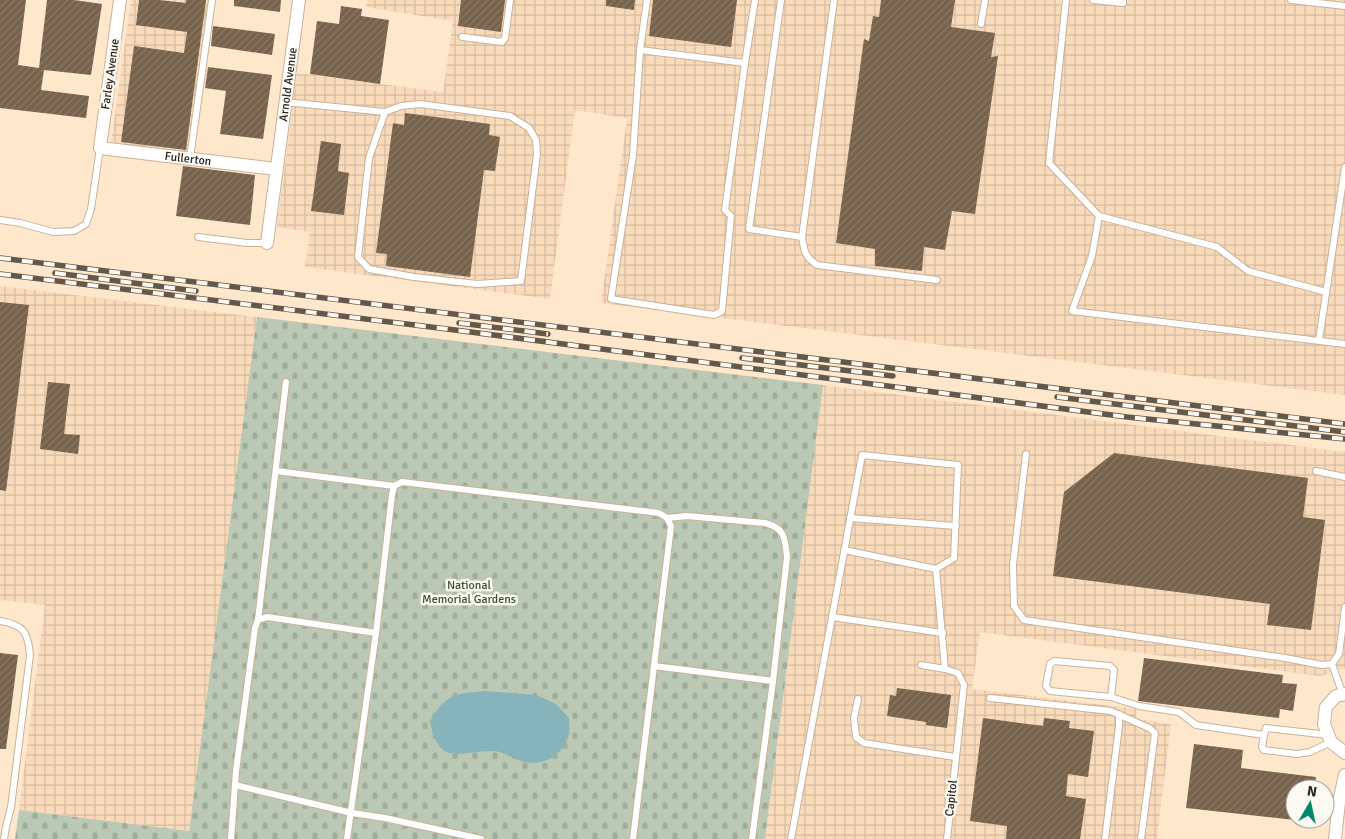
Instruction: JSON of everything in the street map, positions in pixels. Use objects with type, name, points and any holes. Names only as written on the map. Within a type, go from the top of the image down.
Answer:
[{"type":"street","name":"Farley Avenue","points":[[100,148],[120,0]]},
{"type":"street","name":"Arnold Avenue","points":[[267,243],[299,0]]},
{"type":"street","name":"Fullerton","points":[[100,148],[276,170]]},
{"type":"street","points":[[1344,694],[1336,696],[1326,707],[1324,724],[1330,739],[1345,753]]},
{"type":"street","points":[[1335,839],[1345,775]]},
{"type":"lane","points":[[190,158],[212,0]]},
{"type":"lane","points":[[462,37],[502,42],[505,38],[510,0]]},
{"type":"lane","points":[[647,0],[640,50],[633,154],[611,299],[714,314],[722,312],[731,216],[725,210],[755,0]]},
{"type":"lane","points":[[781,0],[749,229],[802,237]]},
{"type":"lane","points":[[834,0],[802,237],[804,252],[808,259],[817,265],[937,280]]},
{"type":"lane","points":[[981,24],[984,0]]},
{"type":"lane","points":[[1066,0],[1049,163],[1099,216],[1217,247],[1248,271],[1326,292]]},
{"type":"lane","points":[[1093,0],[1123,3],[1123,0]]},
{"type":"lane","points":[[1291,0],[1345,6]]},
{"type":"lane","points":[[640,50],[745,63]]},
{"type":"lane","points":[[285,102],[385,112],[401,106],[420,104],[510,116],[529,128],[536,140],[538,154],[521,282],[477,284],[414,276],[369,268],[358,258],[369,158],[385,112]]},
{"type":"lane","points":[[0,220],[53,232],[74,231],[86,224],[91,209],[100,148]]},
{"type":"lane","points":[[1319,340],[1345,167]]},
{"type":"lane","points":[[1099,216],[1092,256],[1072,310],[1345,344]]},
{"type":"lane","points":[[198,237],[247,243],[267,243]]},
{"type":"lane","points":[[231,839],[235,785],[255,628],[258,620],[286,382]]},
{"type":"lane","points":[[1026,454],[1014,564],[1014,606],[1024,620],[1322,665],[1332,664],[1339,654],[1345,607]]},
{"type":"lane","points":[[791,839],[844,550],[862,455],[958,465],[954,558],[936,569],[844,550]]},
{"type":"lane","points":[[1316,471],[1345,477]]},
{"type":"lane","points":[[276,472],[394,486],[402,482],[660,514],[667,518],[671,526],[633,839]]},
{"type":"lane","points":[[347,839],[376,633],[394,486]]},
{"type":"lane","points":[[667,518],[687,516],[765,523],[776,526],[785,538],[787,557],[752,839]]},
{"type":"lane","points":[[850,518],[956,526]]},
{"type":"lane","points":[[921,666],[945,669],[936,569]]},
{"type":"lane","points":[[258,620],[267,617],[376,633]]},
{"type":"lane","points":[[832,618],[943,633]]},
{"type":"lane","points":[[0,621],[24,629],[29,639],[30,655],[11,807],[4,839]]},
{"type":"lane","points":[[1111,697],[1114,670],[1110,666],[1054,661],[1050,664],[1046,686],[1050,692],[1111,697],[1139,706],[1179,712],[1196,725],[1264,735]]},
{"type":"lane","points":[[1332,664],[1344,694]]},
{"type":"lane","points":[[654,666],[773,681]]},
{"type":"lane","name":"Capitol","points":[[945,669],[958,673],[964,685],[947,839]]},
{"type":"lane","points":[[990,698],[1111,711],[1156,733],[1141,839]]},
{"type":"lane","points":[[858,699],[854,718],[856,737],[864,743],[955,757]]},
{"type":"lane","points":[[1105,839],[1120,714]]},
{"type":"lane","points":[[1266,728],[1330,739],[1310,752],[1297,754],[1264,750],[1262,748],[1266,728]]},
{"type":"lane","points":[[235,785],[352,813],[385,818],[482,839]]},
{"type":"lane","points":[[0,835],[6,827]]},
{"type":"shaded area","points":[[131,0],[209,0],[188,155],[111,144]]},
{"type":"shaded area","points":[[367,0],[1345,0],[1345,395],[601,303],[627,118],[575,110],[550,299],[305,267],[310,232],[277,227],[297,73],[443,92],[453,21],[366,7]]},
{"type":"shaded area","points":[[0,286],[257,317],[189,831],[19,810],[45,605],[0,600]]},
{"type":"shaded area","points":[[823,385],[1345,452],[1345,668],[1320,676],[980,632],[972,689],[1137,709],[1136,719],[1171,724],[1157,839],[765,839]]},
{"type":"green space","name":"National Memorial Gardens","points":[[257,317],[823,385],[765,839],[15,839],[19,810],[189,831]]},
{"type":"water","points":[[486,691],[536,695],[556,704],[569,718],[567,741],[557,754],[535,763],[494,751],[453,754],[439,746],[430,721],[441,705],[459,694]]},
{"type":"building","points":[[0,0],[26,0],[18,65],[39,68],[47,0],[74,0],[102,4],[91,75],[44,70],[41,90],[89,96],[86,118],[0,108]]},
{"type":"building","points":[[139,0],[186,3],[186,0],[206,0],[186,150],[121,142],[134,46],[184,53],[187,32],[136,25]]},
{"type":"building","points":[[234,0],[281,0],[280,12],[234,6]]},
{"type":"building","points":[[461,0],[505,0],[501,32],[458,26]]},
{"type":"building","points":[[606,0],[635,0],[634,10],[606,6]]},
{"type":"building","points":[[653,0],[737,0],[731,47],[649,36]]},
{"type":"building","points":[[881,0],[955,0],[951,27],[995,33],[991,57],[998,56],[975,214],[952,211],[945,250],[924,247],[922,271],[875,266],[875,249],[836,243],[864,39],[869,41],[873,16],[879,17]]},
{"type":"building","points":[[341,6],[362,9],[361,16],[389,20],[380,84],[310,74],[317,21],[339,24]]},
{"type":"building","points":[[213,26],[275,34],[272,55],[211,46]]},
{"type":"building","points":[[208,67],[272,75],[263,139],[220,134],[226,91],[205,88]]},
{"type":"building","points":[[405,113],[490,124],[489,135],[500,137],[495,171],[484,170],[470,277],[386,266],[387,254],[376,253],[393,123],[404,125]]},
{"type":"building","points":[[321,141],[341,144],[338,171],[349,173],[344,215],[311,211]]},
{"type":"building","points":[[183,166],[255,175],[250,225],[176,216]]},
{"type":"building","points":[[0,302],[29,305],[6,491],[0,490]]},
{"type":"building","points":[[48,382],[70,384],[64,434],[80,435],[78,454],[40,449]]},
{"type":"building","points":[[1114,453],[1308,478],[1303,517],[1325,520],[1311,630],[1267,625],[1270,604],[1053,576],[1064,492]]},
{"type":"building","points":[[0,653],[18,655],[6,749],[0,749]]},
{"type":"building","points":[[1144,658],[1283,675],[1282,683],[1297,684],[1293,711],[1280,709],[1279,718],[1138,701]]},
{"type":"building","points":[[897,688],[951,695],[947,728],[926,725],[926,722],[887,716],[890,695],[896,696]]},
{"type":"building","points":[[983,718],[1043,726],[1044,718],[1070,721],[1069,728],[1094,731],[1088,777],[1068,774],[1066,796],[1086,799],[1080,839],[1006,839],[1007,826],[970,821]]},
{"type":"building","points":[[1194,744],[1243,750],[1241,768],[1316,777],[1316,779],[1285,779],[1285,819],[1186,808]]},
{"type":"railway","points":[[0,258],[1345,424]]},
{"type":"railway","points":[[55,273],[196,291]]},
{"type":"railway","points":[[0,274],[455,330],[1127,417],[1345,439]]},
{"type":"railway","points":[[459,323],[548,334]]},
{"type":"railway","points":[[742,358],[893,376]]},
{"type":"railway","points":[[1057,397],[1345,432]]}]
